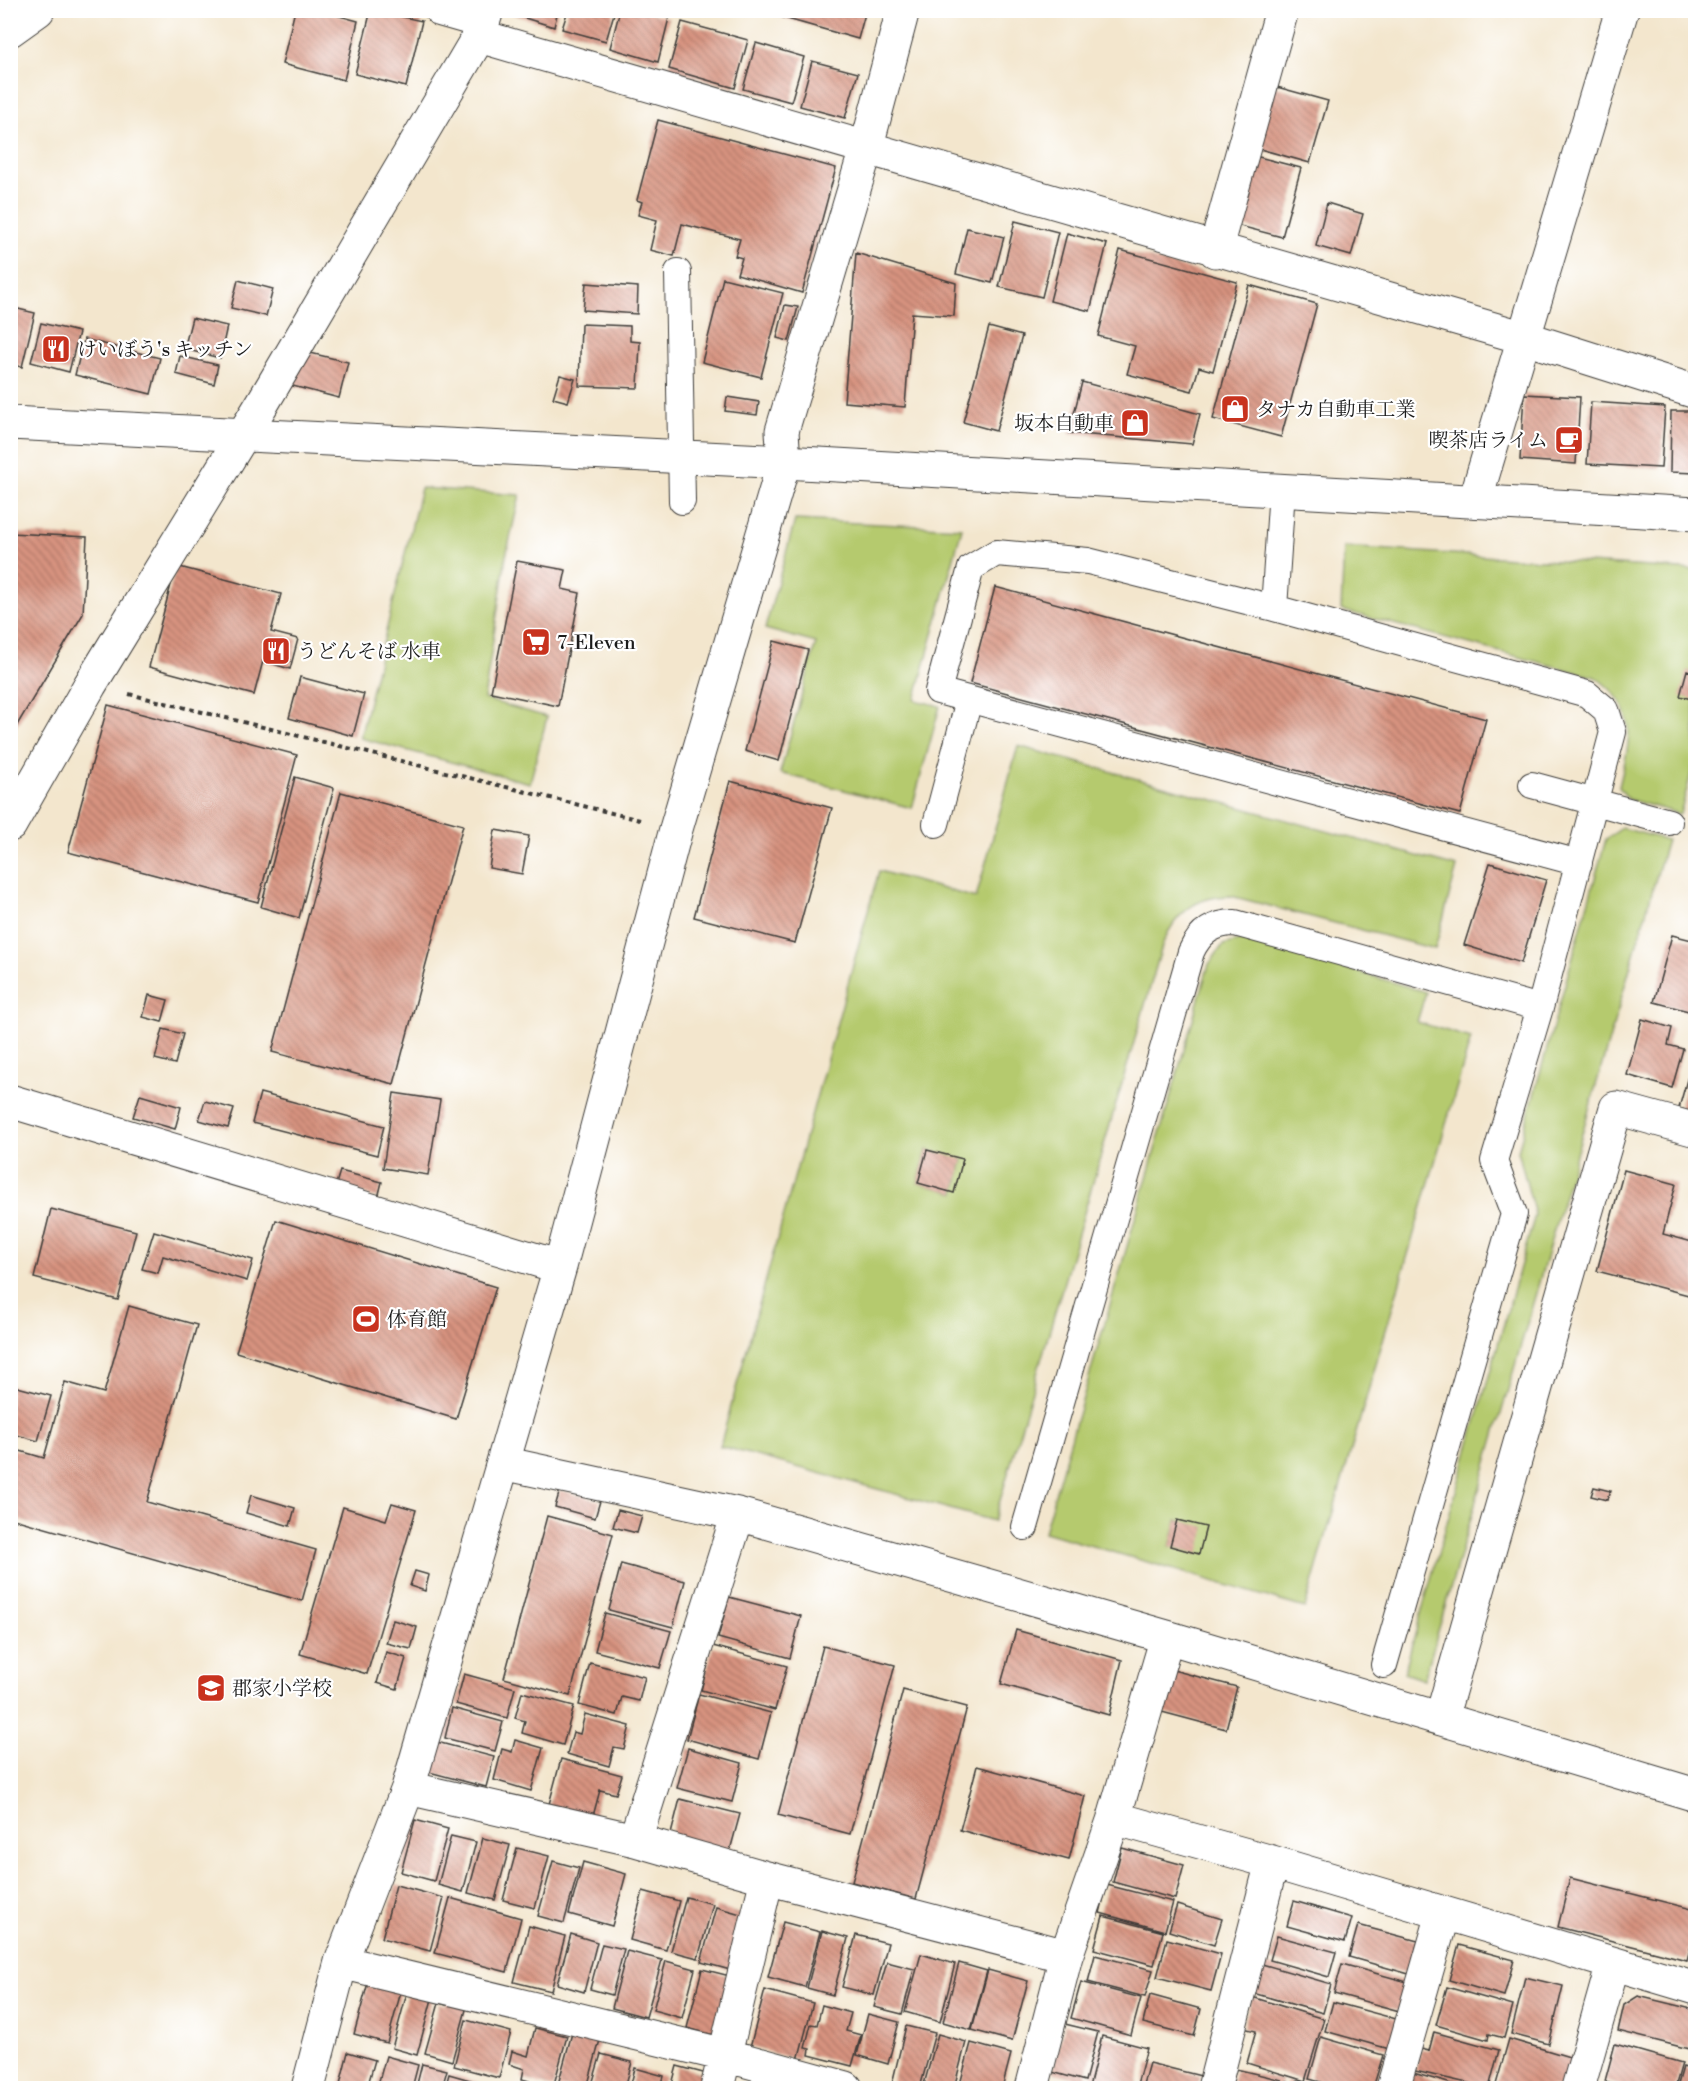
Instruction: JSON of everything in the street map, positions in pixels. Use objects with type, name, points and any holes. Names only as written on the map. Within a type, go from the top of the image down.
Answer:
[{"type":"street","points":[[10,30],[38,10]]},
{"type":"street","points":[[441,10],[866,149],[1215,251],[1525,338],[1695,393]]},
{"type":"street","points":[[308,2088],[341,1962],[408,1788],[560,1267],[676,829],[783,462],[782,431],[866,149],[903,10]]},
{"type":"street","points":[[1215,251],[1282,10]]},
{"type":"street","points":[[1475,501],[1622,10]]},
{"type":"street","points":[[10,825],[90,685],[243,436],[483,23]]},
{"type":"street","points":[[10,423],[680,456],[1695,514]]},
{"type":"street","points":[[10,1101],[560,1267]]},
{"type":"street","points":[[1441,1719],[1616,1108],[1695,1130]]},
{"type":"street","points":[[503,1463],[738,1514],[1167,1637],[1695,1795]]},
{"type":"street","points":[[635,1840],[738,1514]]},
{"type":"street","points":[[1032,2088],[1066,1956],[1114,1818],[1167,1637]]},
{"type":"street","points":[[408,1788],[635,1840],[767,1878],[1066,1956]]},
{"type":"street","points":[[1114,1818],[1272,1862],[1695,1988]]},
{"type":"street","points":[[1214,2088],[1272,1862]]},
{"type":"street","points":[[717,2088],[767,1878]]},
{"type":"street","points":[[1393,2088],[1443,1914]]},
{"type":"street","points":[[341,1962],[725,2055],[846,2088]]},
{"type":"street","points":[[1578,2088],[1613,1964]]},
{"type":"lane","points":[[678,272],[682,501]]},
{"type":"lane","points":[[1274,608],[1282,490]]},
{"type":"lane","points":[[1384,1665],[1514,1214],[1494,1161],[1540,1008],[1579,863],[1613,732],[1606,710],[1597,699],[1587,694],[1274,608],[1088,561],[996,553],[971,568],[938,692],[1579,863]]},
{"type":"lane","points":[[936,824],[969,700]]},
{"type":"lane","points":[[1532,785],[1670,822]]},
{"type":"lane","points":[[1025,1527],[1191,952],[1203,933],[1224,923],[1235,923],[1540,1008]]},
{"type":"path","points":[[90,685],[676,829]]},
{"type":"green space","points":[[421,488],[520,495],[506,556],[484,699],[547,717],[530,783],[360,738]]},
{"type":"green space","points":[[795,520],[962,528],[915,700],[940,706],[912,808],[780,773],[816,643],[765,629]]},
{"type":"green space","points":[[1344,547],[1695,570],[1695,760],[1680,814],[1628,799],[1619,787],[1628,740],[1626,713],[1610,689],[1595,677],[1341,610]]},
{"type":"green space","points":[[1018,746],[1457,867],[1435,949],[1231,896],[1208,899],[1198,903],[1189,908],[1174,923],[1163,943],[994,1521],[720,1446],[879,871],[976,898]],"holes":[[[927,1150],[963,1160],[955,1193],[918,1183]]]},
{"type":"green space","points":[[1622,828],[1667,840],[1424,1680],[1404,1673],[1535,1215],[1518,1151],[1606,839]]},
{"type":"green space","points":[[1245,939],[1426,992],[1417,1022],[1471,1038],[1305,1608],[1044,1532],[1209,964],[1223,945]],"holes":[[[1177,1520],[1205,1528],[1198,1554],[1170,1546]]]},
{"type":"building","points":[[295,10],[318,10],[358,21],[344,80],[282,64]]},
{"type":"building","points":[[371,10],[422,21],[406,87],[355,74]]},
{"type":"building","points":[[499,10],[558,10],[554,27]]},
{"type":"building","points":[[568,10],[615,10],[606,41],[562,29]]},
{"type":"building","points":[[620,10],[640,10],[669,18],[658,62],[610,48]]},
{"type":"building","points":[[756,10],[866,10],[858,39]]},
{"type":"building","points":[[682,22],[748,40],[735,88],[669,69]]},
{"type":"building","points":[[756,43],[804,57],[791,102],[743,89]]},
{"type":"building","points":[[812,61],[858,73],[845,118],[800,106]]},
{"type":"building","points":[[1266,84],[1328,101],[1310,163],[1249,146]]},
{"type":"building","points":[[658,120],[836,168],[802,293],[737,274],[742,258],[735,256],[740,239],[682,224],[674,256],[650,250],[657,220],[638,215],[642,202],[637,200]]},
{"type":"building","points":[[1251,155],[1301,168],[1282,237],[1232,224]]},
{"type":"building","points":[[1327,203],[1363,214],[1351,256],[1316,246]]},
{"type":"building","points":[[1015,221],[1058,232],[1042,297],[999,287]]},
{"type":"building","points":[[967,228],[1004,237],[992,283],[956,274]]},
{"type":"building","points":[[1067,233],[1107,244],[1090,311],[1050,301]]},
{"type":"building","points":[[1120,250],[1237,282],[1213,371],[1199,367],[1192,391],[1127,374],[1135,346],[1098,336]]},
{"type":"building","points":[[856,253],[956,283],[954,316],[912,313],[905,407],[844,402]]},
{"type":"building","points":[[723,278],[783,293],[761,377],[702,362]]},
{"type":"building","points":[[238,280],[273,289],[266,316],[231,308]]},
{"type":"building","points":[[586,283],[638,287],[637,314],[583,310]]},
{"type":"building","points":[[1249,285],[1317,304],[1281,437],[1213,419]]},
{"type":"building","points":[[785,305],[798,307],[789,341],[777,338]]},
{"type":"building","points":[[10,307],[35,313],[22,367],[10,364]]},
{"type":"building","points":[[192,318],[227,326],[220,358],[184,349]]},
{"type":"building","points":[[41,323],[79,332],[69,372],[31,362]]},
{"type":"building","points":[[581,324],[630,326],[630,341],[640,342],[638,388],[579,386]]},
{"type":"building","points":[[989,327],[1022,336],[996,431],[963,422]]},
{"type":"building","points":[[84,339],[160,358],[151,394],[75,375]]},
{"type":"building","points":[[298,350],[348,362],[339,398],[289,385]]},
{"type":"building","points":[[180,356],[218,365],[214,384],[176,374]]},
{"type":"building","points":[[560,375],[575,379],[568,402],[553,398]]},
{"type":"building","points":[[1082,382],[1200,414],[1192,444],[1069,433]]},
{"type":"building","points":[[1524,394],[1580,397],[1576,464],[1520,460]]},
{"type":"building","points":[[727,397],[759,402],[757,415],[725,411]]},
{"type":"building","points":[[1591,402],[1665,407],[1661,468],[1587,464]]},
{"type":"building","points":[[1671,411],[1696,411],[1696,473],[1670,472]]},
{"type":"building","points":[[10,533],[87,537],[83,614],[10,737]]},
{"type":"building","name":"7-Eleven","points":[[517,561],[566,570],[562,589],[580,593],[558,706],[491,692]]},
{"type":"building","points":[[176,566],[281,594],[271,632],[298,639],[290,669],[263,661],[254,695],[149,667]]},
{"type":"building","points":[[995,587],[1486,719],[1460,814],[970,683]]},
{"type":"building","points":[[774,641],[808,650],[779,761],[745,751]]},
{"type":"building","points":[[1687,670],[1696,673],[1695,700],[1680,696]]},
{"type":"building","points":[[300,677],[364,694],[353,736],[289,718]]},
{"type":"building","points":[[108,705],[297,755],[258,902],[68,852]]},
{"type":"building","points":[[295,777],[334,788],[299,918],[261,907]]},
{"type":"building","points":[[730,781],[832,808],[795,943],[694,917]]},
{"type":"building","points":[[341,792],[463,825],[394,1084],[272,1052]]},
{"type":"building","points":[[495,830],[529,836],[522,874],[489,868]]},
{"type":"building","points":[[1490,863],[1546,880],[1521,963],[1464,945]]},
{"type":"building","points":[[1672,935],[1696,941],[1696,1013],[1654,1002]]},
{"type":"building","points":[[149,995],[168,1000],[162,1022],[143,1017]]},
{"type":"building","points":[[1642,1019],[1672,1028],[1668,1045],[1683,1049],[1672,1088],[1627,1075]]},
{"type":"building","points":[[163,1029],[183,1034],[175,1064],[155,1059]]},
{"type":"building","points":[[1696,1051],[1696,1113],[1679,1108]]},
{"type":"building","points":[[260,1093],[384,1126],[377,1155],[252,1123]]},
{"type":"building","points":[[394,1093],[440,1100],[428,1175],[383,1168]]},
{"type":"building","points":[[140,1095],[181,1107],[175,1129],[133,1117]]},
{"type":"building","points":[[205,1101],[234,1109],[228,1128],[199,1120]]},
{"type":"building","points":[[927,1150],[963,1159],[954,1193],[918,1183]]},
{"type":"building","points":[[1624,1170],[1676,1184],[1663,1234],[1696,1243],[1696,1297],[1597,1271]]},
{"type":"building","points":[[340,1171],[382,1182],[378,1198],[335,1187]]},
{"type":"building","points":[[51,1209],[136,1231],[118,1300],[34,1278]]},
{"type":"building","name":"体育館","points":[[276,1220],[496,1287],[456,1419],[236,1352]]},
{"type":"building","points":[[154,1231],[253,1260],[247,1281],[163,1256],[158,1273],[142,1269]]},
{"type":"building","points":[[129,1306],[197,1325],[147,1502],[316,1550],[302,1601],[10,1518],[10,1448],[44,1458],[65,1382],[104,1393]]},
{"type":"building","points":[[10,1385],[51,1396],[38,1441],[10,1433]]},
{"type":"building","points":[[1594,1487],[1610,1491],[1607,1500],[1591,1496]]},
{"type":"building","points":[[560,1490],[600,1501],[595,1518],[555,1507]]},
{"type":"building","points":[[251,1495],[295,1508],[290,1526],[246,1513]]},
{"type":"building","points":[[392,1503],[416,1510],[367,1674],[300,1654],[343,1507],[386,1520]]},
{"type":"building","points":[[618,1510],[642,1516],[637,1533],[613,1527]]},
{"type":"building","points":[[547,1516],[613,1534],[570,1696],[504,1678]]},
{"type":"building","points":[[1177,1520],[1206,1527],[1199,1554],[1170,1546]]},
{"type":"building","points":[[621,1564],[685,1581],[673,1627],[609,1610]]},
{"type":"building","points":[[415,1571],[429,1575],[425,1591],[410,1586]]},
{"type":"building","points":[[729,1597],[801,1616],[790,1658],[718,1638]]},
{"type":"building","points":[[605,1613],[671,1631],[660,1668],[595,1651]]},
{"type":"building","points":[[393,1620],[417,1627],[411,1649],[386,1643]]},
{"type":"building","points":[[1016,1630],[1122,1660],[1109,1715],[1001,1684]]},
{"type":"building","points":[[713,1646],[787,1666],[775,1710],[701,1690]]},
{"type":"building","points":[[823,1646],[895,1665],[850,1834],[778,1815]]},
{"type":"building","points":[[386,1652],[406,1658],[397,1689],[377,1683]]},
{"type":"building","points":[[590,1663],[645,1677],[639,1701],[622,1697],[617,1715],[579,1705]]},
{"type":"building","points":[[1169,1669],[1237,1687],[1226,1729],[1158,1711]]},
{"type":"building","points":[[464,1674],[515,1688],[507,1718],[456,1704]]},
{"type":"building","points":[[903,1690],[967,1707],[916,1899],[852,1882]]},
{"type":"building","points":[[522,1692],[574,1706],[563,1745],[522,1733],[525,1721],[515,1718]]},
{"type":"building","points":[[699,1694],[771,1713],[759,1759],[687,1739]]},
{"type":"building","points":[[452,1708],[503,1722],[495,1751],[445,1738]]},
{"type":"building","points":[[585,1714],[630,1726],[624,1749],[614,1747],[609,1766],[567,1754],[573,1732],[580,1734]]},
{"type":"building","points":[[515,1740],[543,1748],[531,1791],[494,1780],[502,1749],[512,1752]]},
{"type":"building","points":[[437,1742],[494,1757],[486,1787],[429,1772]]},
{"type":"building","points":[[688,1748],[742,1763],[732,1802],[677,1788]]},
{"type":"building","points":[[561,1759],[622,1775],[616,1794],[600,1790],[592,1820],[548,1808]]},
{"type":"building","points":[[977,1766],[1085,1796],[1069,1860],[960,1830]]},
{"type":"building","points":[[680,1799],[740,1814],[729,1854],[670,1838]]},
{"type":"building","points":[[415,1820],[448,1829],[434,1881],[401,1872]]},
{"type":"building","points":[[451,1836],[476,1842],[463,1892],[438,1885]]},
{"type":"building","points":[[483,1838],[510,1845],[495,1900],[468,1893]]},
{"type":"building","points":[[517,1848],[549,1856],[535,1908],[503,1900]]},
{"type":"building","points":[[1122,1848],[1184,1865],[1175,1899],[1113,1882]]},
{"type":"building","points":[[553,1861],[579,1868],[564,1923],[538,1916]]},
{"type":"building","points":[[583,1862],[626,1874],[612,1926],[569,1914]]},
{"type":"building","points":[[1570,1878],[1696,1910],[1696,1928],[1687,1960],[1558,1927]]},
{"type":"building","points":[[396,1885],[444,1898],[430,1951],[382,1938]]},
{"type":"building","points":[[1107,1885],[1173,1902],[1165,1931],[1100,1913]]},
{"type":"building","points":[[643,1891],[679,1901],[666,1950],[630,1940]]},
{"type":"building","points":[[686,1897],[713,1904],[698,1958],[671,1951]]},
{"type":"building","points":[[450,1898],[521,1918],[507,1972],[435,1953]]},
{"type":"building","points":[[1294,1901],[1352,1918],[1345,1942],[1287,1926]]},
{"type":"building","points":[[1177,1905],[1222,1919],[1214,1945],[1169,1931]]},
{"type":"building","points":[[716,1907],[748,1916],[734,1971],[701,1962]]},
{"type":"building","points":[[1103,1916],[1163,1932],[1154,1965],[1094,1949]]},
{"type":"building","points":[[783,1922],[820,1932],[805,1987],[768,1977]]},
{"type":"building","points":[[1358,1925],[1418,1941],[1409,1974],[1349,1957]]},
{"type":"building","points":[[529,1926],[565,1936],[551,1991],[514,1982]]},
{"type":"building","points":[[822,1931],[848,1938],[833,1995],[807,1988]]},
{"type":"building","points":[[571,1934],[597,1942],[584,1992],[557,1984]]},
{"type":"building","points":[[856,1935],[888,1943],[874,1995],[842,1987]]},
{"type":"building","points":[[1277,1936],[1336,1952],[1329,1977],[1270,1960]]},
{"type":"building","points":[[1167,1939],[1221,1954],[1211,1991],[1157,1977]]},
{"type":"building","points":[[602,1944],[624,1949],[612,1995],[590,1989]]},
{"type":"building","points":[[1459,1945],[1514,1960],[1504,1996],[1449,1980]]},
{"type":"building","points":[[627,1951],[662,1960],[646,2017],[612,2008]]},
{"type":"building","points":[[921,1954],[955,1964],[940,2022],[905,2012]]},
{"type":"building","points":[[1095,1955],[1153,1970],[1145,1997],[1088,1982]]},
{"type":"building","points":[[666,1961],[695,1969],[682,2018],[653,2010]]},
{"type":"building","points":[[887,1962],[914,1969],[902,2014],[874,2007]]},
{"type":"building","points":[[959,1963],[987,1971],[971,2030],[943,2022]]},
{"type":"building","points":[[1262,1964],[1331,1984],[1323,2013],[1253,1993]]},
{"type":"building","points":[[1342,1964],[1411,1983],[1403,2012],[1334,1993]]},
{"type":"building","points":[[702,1969],[734,1977],[718,2036],[687,2028]]},
{"type":"building","points":[[988,1970],[1028,1981],[1012,2041],[972,2030]]},
{"type":"building","points":[[1525,1977],[1563,1986],[1549,2044],[1511,2034]]},
{"type":"building","points":[[369,1979],[402,1988],[387,2043],[354,2034]]},
{"type":"building","points":[[1081,1982],[1141,1998],[1131,2035],[1071,2018]]},
{"type":"building","points":[[1447,1987],[1513,2006],[1504,2038],[1489,2034],[1488,2040],[1436,2025]]},
{"type":"building","points":[[765,1990],[813,2003],[798,2060],[750,2047]]},
{"type":"building","points":[[407,1993],[432,1999],[417,2055],[392,2048]]},
{"type":"building","points":[[1150,1995],[1201,2009],[1194,2036],[1143,2023]]},
{"type":"building","points":[[1638,1996],[1696,2010],[1696,2024],[1689,2049],[1618,2031],[1624,2005]]},
{"type":"building","points":[[1252,1997],[1324,2019],[1305,2081],[1247,2063],[1256,2031],[1243,2028]]},
{"type":"building","points":[[446,2000],[467,2006],[452,2061],[425,2053],[439,2003],[446,2005]]},
{"type":"building","points":[[1333,2002],[1400,2020],[1393,2050],[1325,2031]]},
{"type":"building","points":[[822,2005],[851,2013],[846,2031],[861,2035],[852,2066],[809,2055],[810,2049],[805,2048],[811,2024],[817,2025]]},
{"type":"building","points":[[868,2014],[899,2022],[888,2064],[857,2055]]},
{"type":"building","points":[[466,2020],[511,2032],[499,2078],[454,2066]]},
{"type":"building","points":[[1065,2024],[1098,2032],[1085,2081],[1052,2072]]},
{"type":"building","points":[[906,2026],[935,2033],[920,2088],[891,2088]]},
{"type":"building","points":[[535,2028],[567,2036],[553,2088],[522,2079],[524,2069],[509,2064],[512,2051],[528,2056]]},
{"type":"building","points":[[1434,2032],[1499,2050],[1489,2088],[1415,2071],[1421,2049],[1429,2051]]},
{"type":"building","points":[[572,2033],[600,2040],[587,2088],[557,2088]]},
{"type":"building","points":[[938,2034],[966,2042],[954,2088],[923,2088]]},
{"type":"building","points":[[1102,2036],[1147,2048],[1136,2088],[1089,2087]]},
{"type":"building","points":[[1321,2037],[1383,2055],[1373,2088],[1343,2088],[1309,2079]]},
{"type":"building","points":[[1509,2039],[1573,2058],[1564,2088],[1495,2088]]},
{"type":"building","points":[[971,2043],[1011,2054],[1002,2088],[959,2088]]},
{"type":"building","points":[[1615,2044],[1682,2063],[1675,2088],[1628,2088],[1605,2081]]},
{"type":"building","points":[[348,2052],[375,2060],[367,2088],[339,2088]]},
{"type":"building","points":[[601,2054],[632,2062],[625,2088],[591,2088]]},
{"type":"building","points":[[386,2056],[418,2065],[412,2088],[377,2088]]},
{"type":"building","points":[[1149,2063],[1201,2076],[1197,2088],[1142,2088]]},
{"type":"building","points":[[422,2064],[447,2070],[442,2088],[416,2088]]},
{"type":"building","points":[[677,2066],[707,2074],[703,2088],[671,2088]]},
{"type":"building","points":[[1683,2067],[1696,2071],[1696,2088],[1677,2088]]},
{"type":"building","points":[[635,2068],[664,2076],[661,2088],[630,2088]]},
{"type":"building","points":[[1236,2069],[1282,2080],[1279,2088],[1231,2088]]},
{"type":"building","points":[[1413,2073],[1466,2088],[1409,2088]]},
{"type":"building","points":[[449,2074],[484,2084],[483,2088],[445,2088]]},
{"type":"building","points":[[1287,2081],[1313,2088],[1285,2088]]},
{"type":"place","name":"けいぼう's キッチン","points":[[56,349]]},
{"type":"place","name":"タナカ自動車工業","points":[[1235,409]]},
{"type":"place","name":"坂本自動車","points":[[1135,423]]},
{"type":"place","name":"喫茶店ライム","points":[[1569,440]]},
{"type":"place","name":"7-Eleven","points":[[536,642]]},
{"type":"place","name":"うどんそば 水車","points":[[276,651]]},
{"type":"place","name":"体育館","points":[[366,1319]]},
{"type":"place","name":"郡家小学校","points":[[211,1688]]}]
